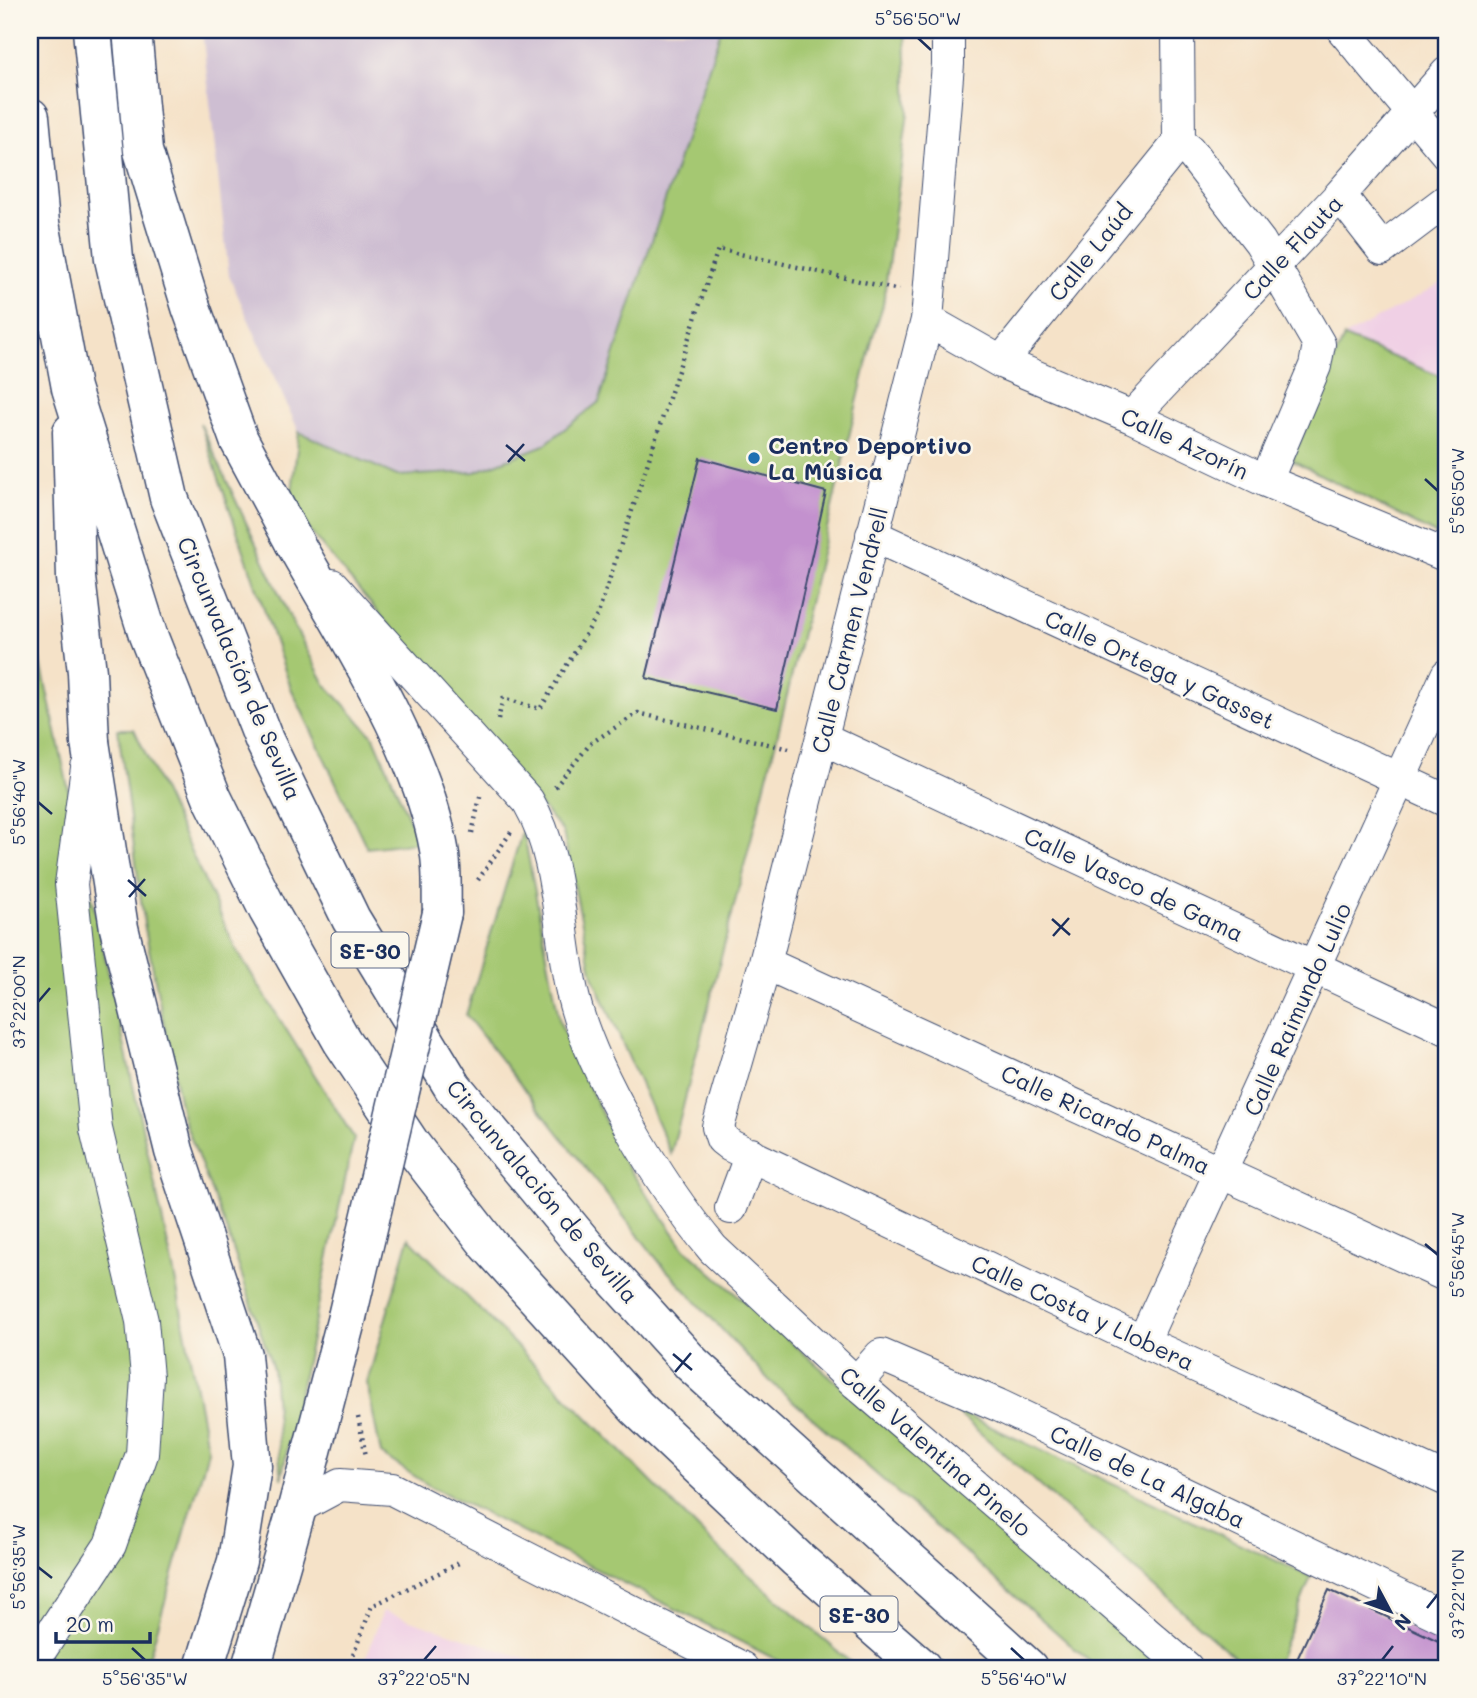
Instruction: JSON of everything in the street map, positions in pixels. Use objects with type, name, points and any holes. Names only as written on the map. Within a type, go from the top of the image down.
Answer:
[{"type":"main road","name":"Circunvalación de Sevilla","points":[[92,30],[114,259],[169,498],[264,740],[351,919],[453,1087],[595,1257],[692,1364],[1028,1668]]},
{"type":"main road","points":[[132,30],[143,151],[191,307],[239,440],[377,690],[416,772],[439,849],[442,913],[347,1317],[298,1508],[251,1668]]},
{"type":"main road","name":"SE-30","points":[[30,117],[40,223],[71,388],[148,635],[212,797],[268,910],[342,1041],[412,1146],[488,1244],[636,1407],[797,1559],[922,1668]]},
{"type":"main road","points":[[71,388],[75,578],[87,672],[90,742],[119,928],[174,1151],[242,1355],[252,1466],[237,1561],[204,1668]]},
{"type":"street","name":"Calle Carmen Vendrell","points":[[722,1139],[718,1127],[765,963],[927,320],[948,64],[948,30]]},
{"type":"street","points":[[1178,30],[1179,142],[1189,150],[1274,265],[1281,282],[1319,344],[1315,366],[1266,481]]},
{"type":"street","points":[[1342,30],[1447,154]]},
{"type":"street","name":"Calle Flauta","points":[[1132,417],[1340,195],[1447,73]]},
{"type":"street","name":"Calle Laúd","points":[[1001,362],[1179,142]]},
{"type":"street","points":[[1340,195],[1382,249],[1447,200]]},
{"type":"street","name":"Calle Azorín","points":[[927,320],[1001,362],[1132,417],[1266,481],[1447,556]]},
{"type":"street","name":"Calle Ortega y Gasset","points":[[872,535],[1447,801]]},
{"type":"street","name":"Calle Valentina Pinelo","points":[[294,542],[423,689],[528,801],[539,820],[551,863],[571,989],[585,1035],[629,1124],[694,1226],[713,1249],[856,1383],[1187,1668]]},
{"type":"street","name":"Calle Raimundo Lulio","points":[[1143,1342],[1223,1173],[1447,675]]},
{"type":"street","points":[[30,1666],[110,1545],[142,1454],[147,1377],[142,1321],[96,1129],[71,884],[90,742]]},
{"type":"street","name":"Calle Vasco de Gama","points":[[820,747],[1447,1029]]},
{"type":"street","name":"Calle Ricardo Palma","points":[[765,963],[1447,1276]]},
{"type":"street","name":"Calle Costa y Llobera","points":[[722,1139],[1143,1342],[1447,1480]]},
{"type":"street","points":[[731,1208],[751,1154]]},
{"type":"street","name":"Calle de La Algaba","points":[[856,1383],[881,1355],[998,1405],[1447,1619]]},
{"type":"street","points":[[298,1508],[340,1485],[392,1489],[742,1668]]},
{"type":"path","points":[[497,725],[503,698],[540,709],[598,614],[718,248],[898,288],[927,320]]},
{"type":"path","points":[[547,797],[591,743],[638,713],[820,747]]},
{"type":"path","points":[[472,834],[484,779]]},
{"type":"path","points":[[475,884],[519,821]]},
{"type":"path","points":[[348,1668],[372,1606],[498,1543]]},
{"type":"shaded area","points":[[202,30],[721,30],[599,402],[544,445],[475,472],[397,476],[299,432],[229,276]]},
{"type":"shaded area","points":[[1447,280],[1447,540],[1292,460],[1344,337]]},
{"type":"shaded area","points":[[383,1611],[555,1668],[362,1668]]},
{"type":"green space","points":[[721,30],[905,30],[908,112],[883,305],[873,336],[778,733],[671,1154],[593,976],[563,832],[290,508],[299,432],[397,476],[475,472],[544,445],[599,402]]},
{"type":"green space","points":[[1344,337],[1447,379],[1447,540],[1292,460]]},
{"type":"green space","points":[[200,423],[294,626],[325,684],[374,737],[419,842],[367,848],[291,688]]},
{"type":"green space","points":[[30,613],[174,1273],[208,1451],[146,1668],[30,1668]]},
{"type":"green space","points":[[118,729],[134,729],[237,951],[354,1138],[281,1479],[273,1369],[229,1237],[182,1115],[145,929]]},
{"type":"green space","points":[[523,829],[560,1023],[623,1160],[685,1249],[1163,1668],[1097,1668],[769,1380],[661,1264],[466,1015]]},
{"type":"green space","points":[[409,1238],[711,1542],[857,1668],[793,1668],[428,1485],[381,1454],[367,1383]]},
{"type":"green space","points":[[953,1409],[1311,1577],[1275,1668],[1247,1668]]},
{"type":"building","points":[[700,458],[826,492],[777,709],[646,678]]},
{"type":"building","points":[[1329,1590],[1447,1645],[1447,1668],[1293,1668]]},
{"type":"place","name":"Centro Deportivo La Música","points":[[754,458]]}]
